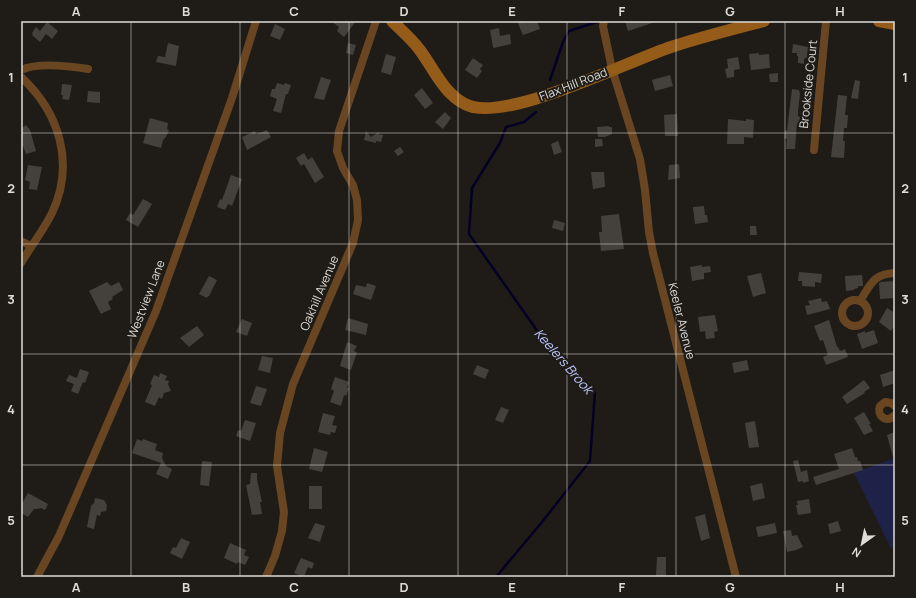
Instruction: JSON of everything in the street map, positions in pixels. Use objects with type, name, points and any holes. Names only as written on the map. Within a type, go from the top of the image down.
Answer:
[{"type":"main road","name":"Flax Hill Road","points":[[392,21],[418,48],[447,90],[461,102],[472,108],[489,109],[524,102],[561,91],[612,69],[671,47],[764,21]]},
{"type":"main road","points":[[879,21],[895,24]]},
{"type":"street","name":"Westview Lane","points":[[37,577],[62,529],[156,311],[232,98],[256,21]]},
{"type":"street","name":"Oakhill Avenue","points":[[266,577],[275,556],[282,531],[284,512],[277,466],[280,433],[293,384],[353,243],[358,220],[357,200],[353,185],[343,168],[337,151],[339,130],[376,21]]},
{"type":"street","name":"Keeler Avenue","points":[[604,21],[603,26],[612,69],[640,159],[653,253],[736,577]]},
{"type":"street","name":"Brookside Court","points":[[814,150],[826,21]]},
{"type":"street","points":[[21,70],[38,66],[69,66],[88,69]]},
{"type":"street","points":[[21,77],[35,91],[46,106],[57,132],[62,155],[61,179],[57,200],[48,220],[21,263]]},
{"type":"street","points":[[21,241],[31,246]]},
{"type":"street","points":[[860,300],[874,280],[883,274],[895,273]]},
{"type":"street","points":[[895,406],[891,403],[885,402],[880,406],[879,412],[882,417],[887,419],[893,418],[895,415]]},
{"type":"shaded area","points":[[895,458],[895,547],[891,548],[854,473]]},
{"type":"building","points":[[331,21],[356,21],[344,37],[337,31],[339,27]]},
{"type":"building","points":[[517,21],[524,21],[525,23],[537,21],[540,29],[523,35]]},
{"type":"building","points":[[625,21],[654,21],[655,22],[628,31]]},
{"type":"building","points":[[47,22],[58,31],[52,39],[46,34],[40,42],[32,35],[32,33],[36,27],[40,31]]},
{"type":"building","points":[[275,24],[285,29],[280,40],[270,36]]},
{"type":"building","points":[[499,28],[500,36],[510,34],[511,44],[494,48],[490,30]]},
{"type":"building","points":[[168,43],[179,46],[176,66],[156,62],[158,56],[165,57]]},
{"type":"building","points":[[348,43],[356,45],[353,55],[346,53]]},
{"type":"building","points":[[793,44],[808,47],[807,57],[804,59],[804,64],[798,63],[797,53],[792,53]]},
{"type":"building","points":[[759,53],[759,55],[769,54],[770,68],[751,70],[749,54]]},
{"type":"building","points":[[386,54],[396,57],[391,75],[381,72]]},
{"type":"building","points":[[738,57],[740,69],[734,70],[734,77],[727,78],[725,69],[728,68],[727,59]]},
{"type":"building","points":[[473,58],[483,65],[480,69],[482,71],[477,78],[465,70]]},
{"type":"building","points":[[778,73],[778,82],[770,82],[769,74]]},
{"type":"building","points":[[670,75],[673,86],[655,91],[652,80]]},
{"type":"building","points":[[321,77],[331,80],[324,100],[314,98]]},
{"type":"building","points":[[855,80],[860,81],[858,99],[851,98]]},
{"type":"building","points":[[277,83],[291,85],[288,94],[286,94],[281,113],[273,111],[277,99],[270,96],[272,89],[275,89]]},
{"type":"building","points":[[62,84],[72,85],[69,100],[62,99]]},
{"type":"building","points":[[422,88],[433,103],[425,109],[414,95]]},
{"type":"building","points":[[792,89],[799,90],[798,116],[800,117],[799,124],[797,123],[795,149],[786,149],[787,139],[784,138],[785,130],[787,131]]},
{"type":"building","points":[[88,91],[100,92],[100,103],[87,102]]},
{"type":"building","points":[[838,95],[847,96],[845,115],[848,115],[847,128],[844,128],[844,158],[831,157]]},
{"type":"building","points":[[445,112],[451,118],[443,129],[435,122]]},
{"type":"building","points":[[677,114],[678,136],[665,136],[664,115]]},
{"type":"building","points":[[150,118],[168,123],[167,129],[169,130],[163,140],[161,148],[143,143]]},
{"type":"building","points":[[728,119],[746,121],[746,119],[754,120],[753,138],[744,137],[744,144],[727,144]]},
{"type":"building","points":[[26,125],[30,130],[36,151],[26,154],[23,146],[21,146],[21,129]]},
{"type":"building","points":[[597,127],[612,127],[612,134],[605,137],[598,137]]},
{"type":"building","points":[[267,130],[271,137],[247,150],[242,137],[255,131],[256,134]]},
{"type":"building","points":[[366,131],[371,137],[379,132],[378,134],[383,135],[381,142],[376,141],[376,143],[364,140]]},
{"type":"building","points":[[595,139],[602,139],[603,146],[595,147]]},
{"type":"building","points":[[558,141],[562,152],[554,155],[551,144]]},
{"type":"building","points":[[400,147],[404,152],[398,156],[394,151]]},
{"type":"building","points":[[304,153],[308,160],[312,157],[324,177],[315,183],[304,164],[301,166],[296,158]]},
{"type":"building","points":[[679,164],[680,178],[668,180],[669,165]]},
{"type":"building","points":[[28,165],[42,167],[37,190],[29,189],[30,182],[25,180]]},
{"type":"building","points":[[591,172],[604,172],[605,187],[593,189]]},
{"type":"building","points":[[231,175],[242,179],[232,206],[228,204],[225,210],[217,207],[220,199],[222,200]]},
{"type":"building","points":[[143,199],[152,204],[138,227],[126,220],[130,213],[133,215]]},
{"type":"building","points":[[704,206],[705,215],[707,215],[708,222],[695,224],[693,207]]},
{"type":"building","points":[[619,214],[624,249],[601,251],[599,232],[602,232],[601,216]]},
{"type":"building","points":[[554,220],[565,223],[563,231],[552,228]]},
{"type":"building","points":[[750,226],[756,226],[757,235],[750,235]]},
{"type":"building","points":[[702,265],[702,267],[710,266],[711,272],[704,273],[704,279],[692,281],[690,267]]},
{"type":"building","points":[[799,272],[822,274],[821,283],[815,282],[815,287],[802,286],[802,281],[798,281]]},
{"type":"building","points":[[761,273],[766,293],[753,297],[747,276]]},
{"type":"building","points":[[862,275],[863,286],[858,286],[858,288],[854,290],[846,291],[845,276]]},
{"type":"building","points":[[209,276],[217,280],[207,298],[199,294]]},
{"type":"building","points":[[894,281],[895,298],[880,299],[879,283]]},
{"type":"building","points":[[107,282],[111,286],[119,282],[123,290],[112,297],[113,299],[108,302],[111,309],[101,314],[89,291]]},
{"type":"building","points":[[367,283],[376,286],[371,300],[353,294],[356,285],[366,287]]},
{"type":"building","points":[[821,298],[822,302],[827,301],[830,309],[807,315],[805,306],[810,305],[808,301]]},
{"type":"building","points":[[887,308],[895,313],[895,325],[891,331],[879,322]]},
{"type":"building","points":[[715,315],[718,331],[714,332],[715,338],[706,339],[705,331],[700,332],[698,317]]},
{"type":"building","points":[[348,318],[368,324],[366,335],[345,330]]},
{"type":"building","points":[[242,319],[252,323],[247,336],[236,332]]},
{"type":"building","points":[[829,320],[837,347],[840,351],[845,349],[848,357],[826,365],[823,357],[828,355],[823,340],[820,341],[814,326]]},
{"type":"building","points":[[197,326],[204,335],[189,347],[180,338]]},
{"type":"building","points":[[874,330],[878,343],[862,349],[857,334]]},
{"type":"building","points":[[347,342],[357,346],[354,351],[357,352],[351,370],[340,366]]},
{"type":"building","points":[[262,356],[273,358],[270,373],[258,370]]},
{"type":"building","points":[[747,360],[749,370],[734,373],[732,363]]},
{"type":"building","points":[[477,365],[489,370],[485,379],[473,374]]},
{"type":"building","points":[[80,369],[89,372],[85,383],[83,382],[78,394],[71,391],[74,384],[66,381],[69,375],[77,378]]},
{"type":"building","points":[[895,370],[895,383],[883,387],[880,375]]},
{"type":"building","points":[[160,373],[167,376],[165,380],[169,381],[168,384],[171,391],[164,393],[162,399],[159,397],[155,406],[145,402],[152,385],[150,384],[154,375],[159,377]]},
{"type":"building","points":[[335,377],[349,382],[347,388],[349,388],[346,396],[344,395],[341,406],[330,402],[334,391],[331,389]]},
{"type":"building","points":[[864,380],[870,388],[864,392],[865,393],[847,404],[842,397]]},
{"type":"building","points":[[256,386],[267,389],[261,406],[250,403]]},
{"type":"building","points":[[501,407],[509,410],[503,423],[495,420]]},
{"type":"building","points":[[864,412],[873,431],[864,435],[854,418]]},
{"type":"building","points":[[323,413],[335,416],[332,425],[337,426],[335,433],[331,432],[330,435],[318,432]]},
{"type":"building","points":[[245,420],[256,423],[250,441],[236,436],[238,430],[241,431]]},
{"type":"building","points":[[755,421],[759,447],[749,448],[745,423]]},
{"type":"building","points":[[895,432],[895,457],[893,457],[887,435]]},
{"type":"building","points":[[137,439],[142,441],[143,439],[157,444],[155,450],[163,453],[162,458],[166,466],[172,469],[168,479],[156,474],[161,463],[132,453]]},
{"type":"building","points":[[314,448],[328,452],[322,472],[309,469]]},
{"type":"building","points":[[852,448],[855,457],[857,457],[858,461],[860,461],[863,470],[816,485],[813,477],[839,469],[834,454]]},
{"type":"building","points":[[798,460],[801,472],[807,470],[809,481],[803,483],[803,481],[798,482],[793,461]]},
{"type":"building","points":[[202,461],[212,462],[209,486],[200,485]]},
{"type":"building","points":[[251,473],[257,473],[262,502],[260,502],[262,514],[252,515],[246,485],[250,484]]},
{"type":"building","points":[[762,483],[765,498],[753,501],[750,486]]},
{"type":"building","points":[[309,486],[322,486],[322,509],[309,509]]},
{"type":"building","points":[[28,493],[48,504],[45,510],[41,508],[34,509],[28,517],[21,513],[21,505]]},
{"type":"building","points":[[95,498],[104,500],[107,505],[106,511],[101,512],[100,516],[97,515],[94,529],[87,527],[91,506],[94,503]]},
{"type":"building","points":[[809,499],[811,513],[798,515],[796,505],[798,505],[797,501]]},
{"type":"building","points":[[705,514],[710,538],[701,541],[695,517]]},
{"type":"building","points":[[838,521],[841,531],[830,534],[828,524]]},
{"type":"building","points":[[315,523],[325,526],[320,542],[308,538]]},
{"type":"building","points":[[775,523],[777,533],[758,537],[756,527]]},
{"type":"building","points":[[791,530],[792,536],[797,535],[803,547],[787,552],[783,531]]},
{"type":"building","points":[[181,538],[190,542],[182,559],[170,553],[173,547],[176,548]]},
{"type":"building","points":[[230,543],[246,550],[244,555],[249,557],[245,565],[238,562],[237,564],[224,558]]},
{"type":"building","points":[[657,557],[666,557],[666,577],[656,577]]},
{"type":"building","points":[[301,558],[314,563],[312,569],[308,567],[304,577],[294,573]]},
{"type":"waterway","name":"Keelers Brook","points":[[550,80],[563,42],[569,31],[600,21]]},
{"type":"waterway","name":"Keelers Brook","points":[[496,577],[590,461],[595,392],[543,339],[469,234],[472,188],[500,143],[506,127],[524,122],[536,112]]}]
